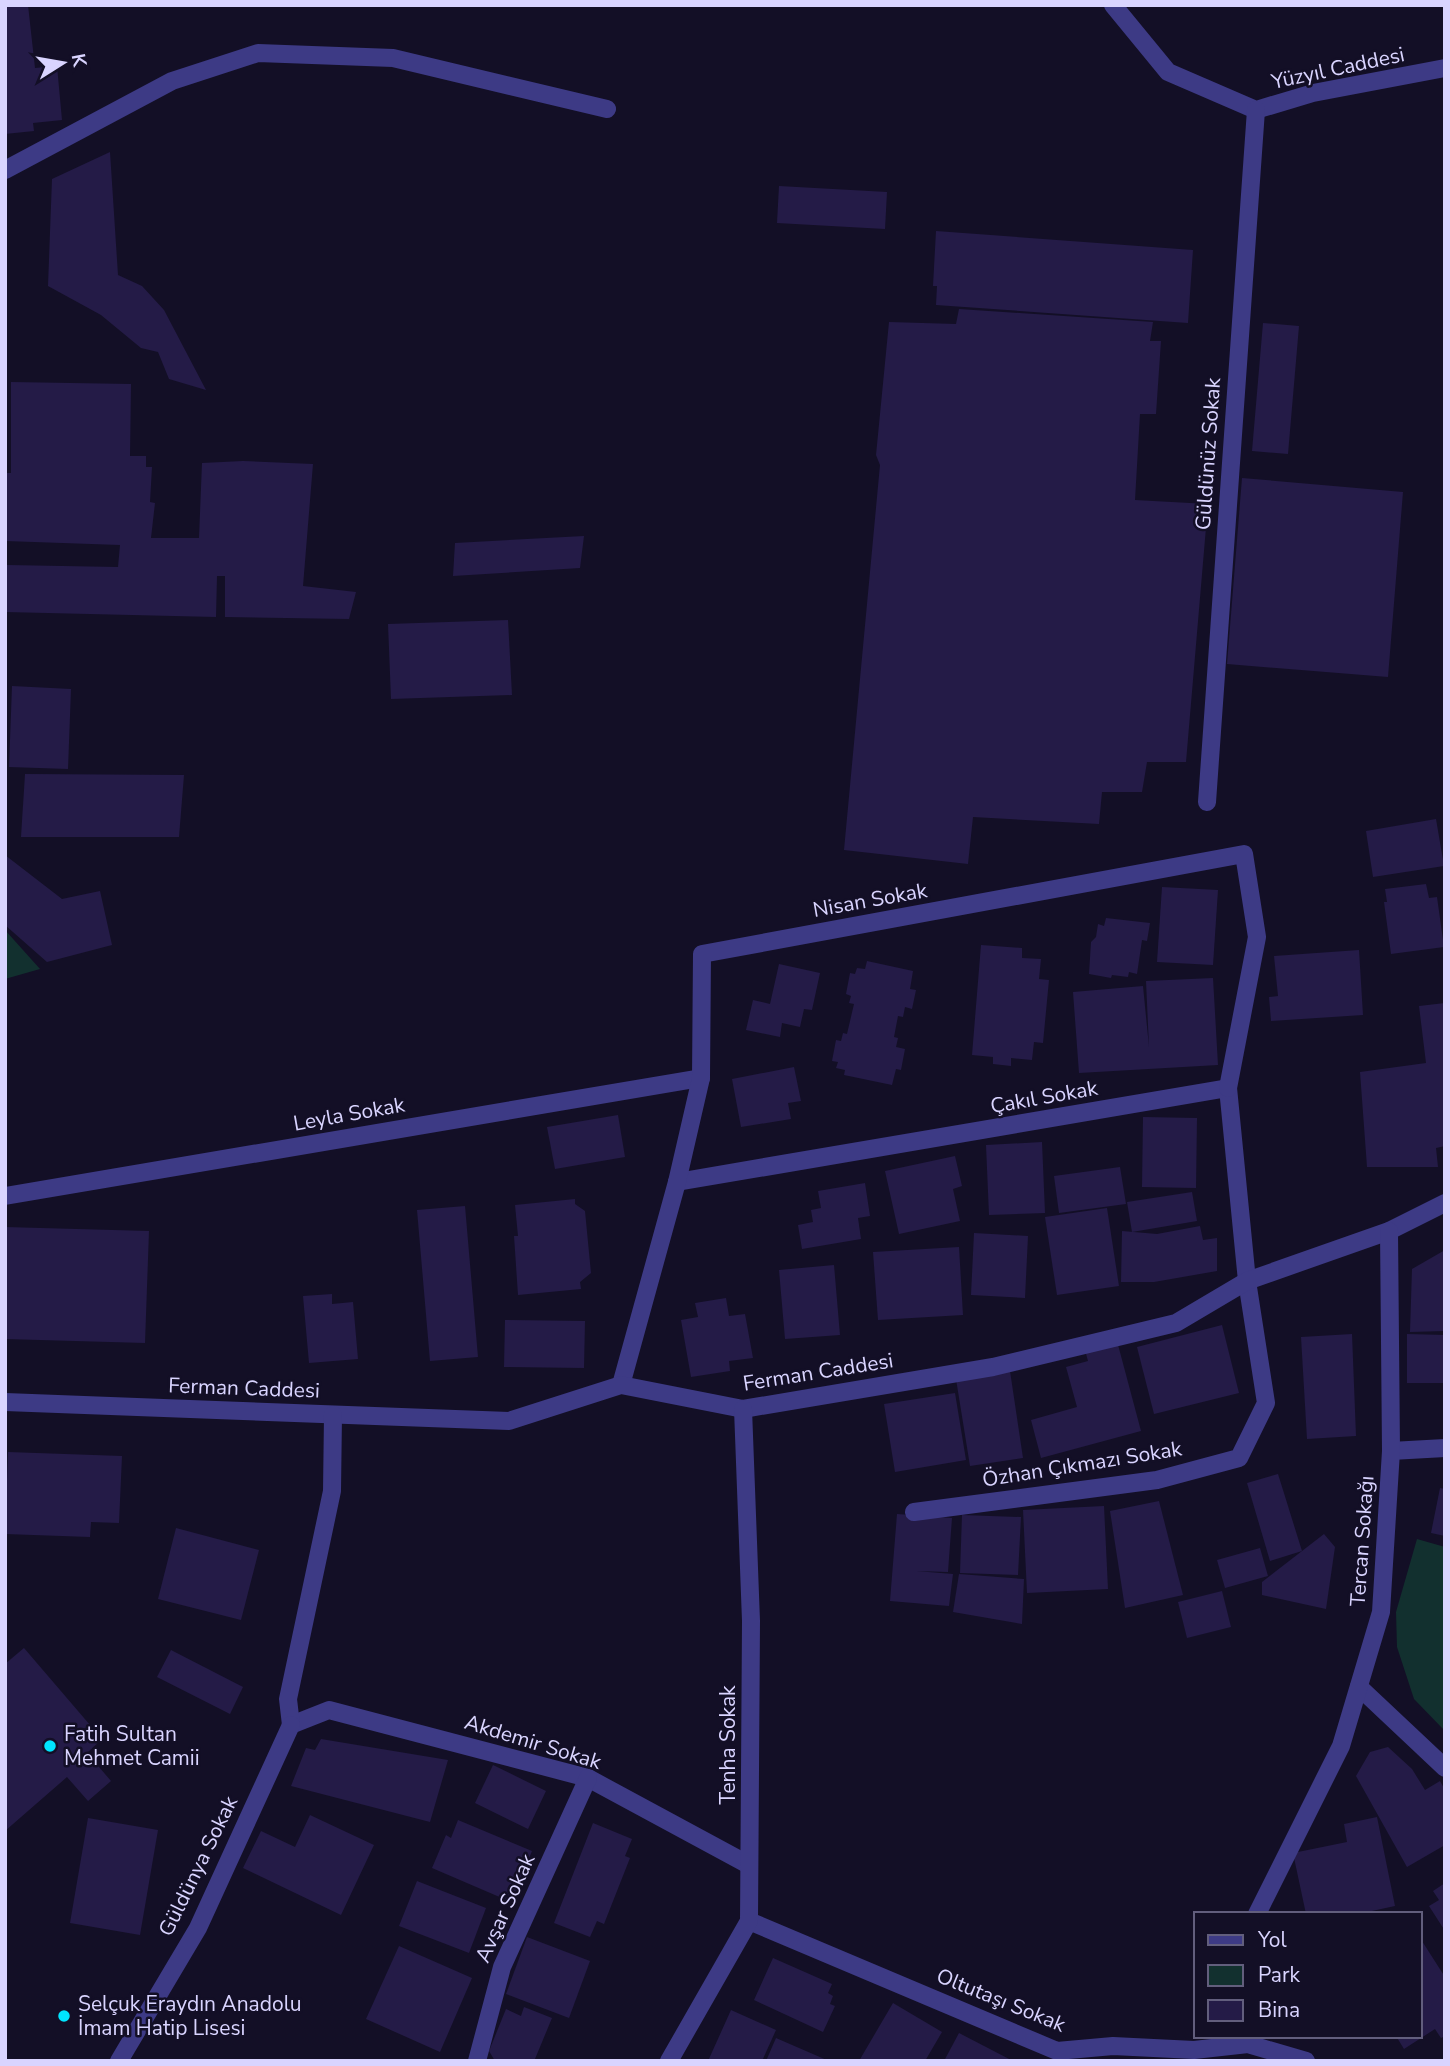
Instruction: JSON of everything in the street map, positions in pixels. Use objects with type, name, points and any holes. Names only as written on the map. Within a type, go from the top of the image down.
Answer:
[{"type":"street","name":"Yüzyıl Caddesi","points":[[1113,5],[1168,72],[1256,110],[1313,93],[1445,68]]},
{"type":"street","points":[[5,170],[172,81],[258,53],[393,58],[607,109]]},
{"type":"street","name":"Güldünüz Sokak","points":[[1206,802],[1256,110]]},
{"type":"street","name":"Nisan Sokak","points":[[621,1385],[677,1182],[701,1078],[702,954],[1244,853],[1257,937],[1228,1088]]},
{"type":"street","name":"Leyla Sokak","points":[[5,1196],[701,1078]]},
{"type":"street","points":[[1228,1088],[1247,1281]]},
{"type":"street","name":"Çakıl Sokak","points":[[677,1182],[1228,1088]]},
{"type":"street","name":"Ferman Caddesi","points":[[5,1402],[509,1422],[621,1385],[743,1409],[993,1367],[1176,1324],[1247,1281],[1390,1231],[1445,1203]]},
{"type":"street","name":"Tercan Sokağı","points":[[1258,1912],[1341,1746],[1381,1612],[1391,1451],[1390,1231]]},
{"type":"street","name":"Özhan Çıkmazı Sokak","points":[[914,1512],[1157,1480],[1239,1458],[1266,1403],[1247,1281]]},
{"type":"street","name":"Tenha Sokak","points":[[669,2061],[749,1921],[751,1634],[743,1409]]},
{"type":"street","points":[[291,1725],[288,1699],[332,1491],[333,1415]]},
{"type":"street","points":[[1391,1451],[1445,1448]]},
{"type":"street","points":[[1359,1687],[1445,1768]]},
{"type":"street","name":"Akdemir Sokak","points":[[291,1725],[329,1710],[588,1778],[749,1865]]},
{"type":"street","name":"Güldünya Sokak","points":[[119,2061],[177,1957],[198,1928],[291,1725]]},
{"type":"street","name":"Avşar Sokak","points":[[477,2061],[502,1967],[588,1778]]},
{"type":"street","name":"Oltutaşı Sokak","points":[[749,1921],[1054,2056],[1113,2046],[1194,2050],[1249,2047]]},
{"type":"street","points":[[1249,2047],[1306,2061]]},
{"type":"green space","points":[[5,930],[40,969],[5,979]]},
{"type":"green space","points":[[1417,1539],[1445,1547],[1445,1731],[1414,1699],[1397,1647],[1396,1612]]},
{"type":"building","points":[[28,5],[35,68],[57,66],[62,120],[33,123],[34,131],[5,134],[5,7]]},
{"type":"building","points":[[110,152],[118,275],[142,286],[164,310],[206,390],[169,379],[158,352],[141,348],[101,315],[48,286],[52,179]]},
{"type":"building","points":[[779,186],[887,192],[885,229],[777,223]]},
{"type":"building","points":[[936,231],[1193,250],[1188,323],[936,305],[937,286],[933,286]]},
{"type":"building","points":[[959,309],[1153,322],[1150,341],[1161,341],[1156,414],[1140,414],[1135,500],[1208,504],[1186,762],[1147,762],[1142,792],[1102,792],[1099,824],[973,817],[968,864],[844,850],[880,465],[876,455],[889,322],[956,324]]},
{"type":"building","points":[[1263,323],[1299,326],[1288,454],[1252,451]]},
{"type":"building","points":[[11,382],[131,384],[130,456],[146,456],[146,467],[152,467],[150,502],[155,503],[151,538],[199,538],[202,463],[243,461],[313,464],[303,586],[356,592],[349,619],[225,617],[225,576],[217,576],[216,617],[5,612],[7,565],[118,567],[120,545],[5,541],[5,473],[11,473]]},
{"type":"building","points":[[1242,478],[1403,492],[1388,677],[1227,664]]},
{"type":"building","points":[[584,536],[580,568],[453,576],[455,543]]},
{"type":"building","points":[[508,620],[512,695],[391,699],[388,624]]},
{"type":"building","points":[[12,686],[71,689],[68,769],[9,767]]},
{"type":"building","points":[[25,774],[184,775],[179,837],[21,837]]},
{"type":"building","points":[[1436,819],[1444,866],[1373,877],[1366,831]]},
{"type":"building","points":[[5,855],[62,899],[100,891],[112,945],[47,962],[5,925]]},
{"type":"building","points":[[1426,884],[1429,898],[1437,897],[1444,947],[1391,954],[1384,902],[1387,902],[1385,889]]},
{"type":"building","points":[[1162,887],[1218,890],[1213,965],[1157,962]]},
{"type":"building","points":[[1106,918],[1150,923],[1147,941],[1142,940],[1137,974],[1129,972],[1128,977],[1112,975],[1111,978],[1089,974],[1091,942],[1096,937],[1098,924],[1104,926]]},
{"type":"building","points":[[981,945],[1022,948],[1022,958],[1041,959],[1039,979],[1049,980],[1043,1043],[1034,1042],[1032,1060],[1011,1058],[1011,1066],[993,1064],[993,1057],[972,1055]]},
{"type":"building","points":[[1359,950],[1363,1015],[1271,1021],[1269,997],[1278,996],[1274,956]]},
{"type":"building","points":[[867,961],[913,971],[910,989],[916,990],[912,1009],[905,1007],[903,1017],[898,1016],[894,1037],[898,1038],[896,1047],[905,1049],[901,1070],[896,1069],[892,1085],[844,1075],[845,1070],[836,1068],[838,1062],[832,1061],[836,1040],[841,1041],[843,1033],[847,1034],[854,1004],[849,1003],[851,996],[846,994],[850,973],[855,974],[857,968],[865,969]]},
{"type":"building","points":[[779,964],[820,973],[812,1010],[804,1009],[800,1027],[782,1023],[780,1037],[746,1030],[753,1000],[770,1004]]},
{"type":"building","points":[[1213,978],[1218,1065],[1079,1073],[1073,992],[1143,986],[1149,1047],[1146,981]]},
{"type":"building","points":[[1445,1003],[1445,1146],[1436,1148],[1438,1167],[1367,1167],[1360,1072],[1426,1063],[1419,1006]]},
{"type":"building","points":[[794,1067],[801,1101],[788,1103],[791,1119],[741,1127],[732,1079]]},
{"type":"building","points":[[618,1115],[625,1157],[555,1169],[547,1127]]},
{"type":"building","points":[[1143,1117],[1197,1118],[1196,1188],[1142,1187]]},
{"type":"building","points":[[1042,1142],[1045,1213],[989,1215],[986,1145]]},
{"type":"building","points":[[955,1156],[962,1186],[953,1189],[960,1221],[899,1234],[885,1171]]},
{"type":"building","points":[[1120,1167],[1126,1204],[1059,1213],[1054,1176]]},
{"type":"building","points":[[865,1183],[870,1216],[858,1218],[861,1239],[802,1249],[798,1225],[813,1222],[811,1210],[821,1208],[818,1191]]},
{"type":"building","points":[[1192,1192],[1197,1221],[1132,1232],[1127,1202]]},
{"type":"building","points":[[575,1199],[575,1204],[585,1211],[591,1273],[580,1282],[581,1289],[518,1295],[515,1205]]},
{"type":"building","points":[[465,1206],[478,1357],[430,1361],[417,1210]]},
{"type":"building","points":[[1107,1208],[1119,1286],[1057,1295],[1045,1217]]},
{"type":"building","points":[[1200,1226],[1203,1240],[1217,1238],[1217,1271],[1154,1282],[1121,1282],[1122,1231],[1157,1234]]},
{"type":"building","points":[[5,1227],[149,1231],[145,1343],[5,1339]]},
{"type":"building","points":[[974,1233],[1028,1236],[1025,1298],[971,1295]]},
{"type":"building","points":[[959,1247],[963,1315],[878,1320],[873,1252]]},
{"type":"building","points":[[1445,1250],[1445,1331],[1410,1332],[1412,1269]]},
{"type":"building","points":[[834,1265],[840,1335],[785,1339],[779,1270]]},
{"type":"building","points":[[332,1294],[332,1304],[353,1302],[358,1359],[309,1363],[303,1296]]},
{"type":"building","points":[[726,1298],[729,1316],[745,1314],[753,1358],[729,1361],[730,1371],[691,1377],[681,1320],[698,1317],[695,1303]]},
{"type":"building","points":[[505,1320],[585,1321],[584,1368],[504,1367]]},
{"type":"building","points":[[1222,1325],[1239,1393],[1154,1414],[1137,1347]]},
{"type":"building","points":[[1352,1334],[1356,1436],[1307,1439],[1301,1337]]},
{"type":"building","points":[[1407,1334],[1445,1335],[1445,1383],[1407,1383]]},
{"type":"building","points":[[1117,1341],[1141,1431],[1041,1458],[1031,1420],[1077,1407],[1066,1367],[1088,1361],[1085,1350]]},
{"type":"building","points":[[1010,1371],[1023,1458],[970,1466],[956,1379]]},
{"type":"building","points":[[955,1393],[966,1460],[895,1472],[884,1404]]},
{"type":"building","points":[[8,1452],[122,1456],[119,1523],[91,1522],[90,1537],[5,1534]]},
{"type":"building","points":[[1278,1474],[1302,1551],[1270,1561],[1247,1483]]},
{"type":"building","points":[[1440,1488],[1445,1489],[1445,1536],[1431,1533]]},
{"type":"building","points":[[1159,1501],[1183,1595],[1125,1608],[1110,1511]]},
{"type":"building","points":[[1104,1506],[1108,1589],[1027,1593],[1023,1510]]},
{"type":"building","points":[[897,1514],[952,1518],[948,1572],[916,1571],[953,1574],[949,1606],[890,1601]]},
{"type":"building","points":[[962,1515],[1021,1517],[1018,1575],[960,1573]]},
{"type":"building","points":[[176,1528],[259,1550],[241,1620],[158,1599]]},
{"type":"building","points":[[1324,1534],[1335,1547],[1326,1609],[1262,1595],[1262,1582]]},
{"type":"building","points":[[1260,1548],[1268,1576],[1225,1588],[1217,1560]]},
{"type":"building","points":[[959,1574],[1024,1579],[1022,1624],[953,1612]]},
{"type":"building","points":[[1222,1591],[1231,1627],[1187,1638],[1178,1602]]},
{"type":"building","name":"Fatih Sultan Mehmet Camii","points":[[24,1648],[102,1739],[87,1753],[111,1781],[88,1801],[67,1777],[5,1831],[5,1664]]},
{"type":"building","points":[[171,1650],[243,1687],[230,1714],[157,1677]]},
{"type":"building","points":[[321,1739],[448,1760],[430,1822],[291,1786],[306,1748],[315,1750]]},
{"type":"building","points":[[1388,1747],[1412,1769],[1425,1790],[1440,1781],[1445,1790],[1445,1845],[1407,1867],[1356,1776],[1370,1752]]},
{"type":"building","points":[[493,1765],[546,1791],[528,1829],[475,1803]]},
{"type":"building","points":[[310,1815],[374,1845],[341,1915],[243,1868],[261,1831],[295,1847]]},
{"type":"building","points":[[1377,1817],[1395,1906],[1367,1912],[1306,1912],[1293,1853],[1347,1842],[1344,1824]]},
{"type":"building","points":[[88,1818],[158,1830],[140,1935],[70,1923]]},
{"type":"building","points":[[458,1820],[532,1851],[511,1902],[432,1868],[446,1835],[451,1838]]},
{"type":"building","points":[[593,1823],[632,1839],[625,1856],[630,1858],[604,1924],[597,1921],[590,1937],[554,1923]]},
{"type":"building","points":[[417,1881],[486,1908],[469,1953],[399,1926]]},
{"type":"building","points":[[1445,1883],[1445,1931],[1429,1906],[1439,1900],[1433,1891]]},
{"type":"building","points":[[527,1937],[590,1961],[569,2018],[506,1994]]},
{"type":"building","points":[[1422,1941],[1445,1977],[1445,2036],[1441,2038],[1435,2029],[1422,2037]]},
{"type":"building","points":[[399,1946],[472,1978],[440,2052],[366,2019]]},
{"type":"building","points":[[773,1958],[832,1984],[828,1993],[833,1996],[830,2004],[835,2006],[823,2032],[754,2000]]},
{"type":"building","points":[[893,2003],[942,2032],[925,2061],[859,2061]]},
{"type":"building","points":[[524,2007],[552,2018],[535,2059],[495,2061],[489,2051],[506,2009],[521,2016]]},
{"type":"building","points":[[731,2010],[776,2030],[762,2061],[708,2061]]},
{"type":"building","points":[[959,2033],[1013,2061],[944,2061]]},
{"type":"building","points":[[776,2038],[829,2061],[766,2061]]},
{"type":"building","points":[[1397,2038],[1421,2038],[1404,2049]]},
{"type":"place","name":"Fatih Sultan Mehmet Camii","points":[[50,1746]]},
{"type":"place","name":"Selçuk Eraydın Anadolu İmam Hatip Lisesi","points":[[64,2016]]}]
